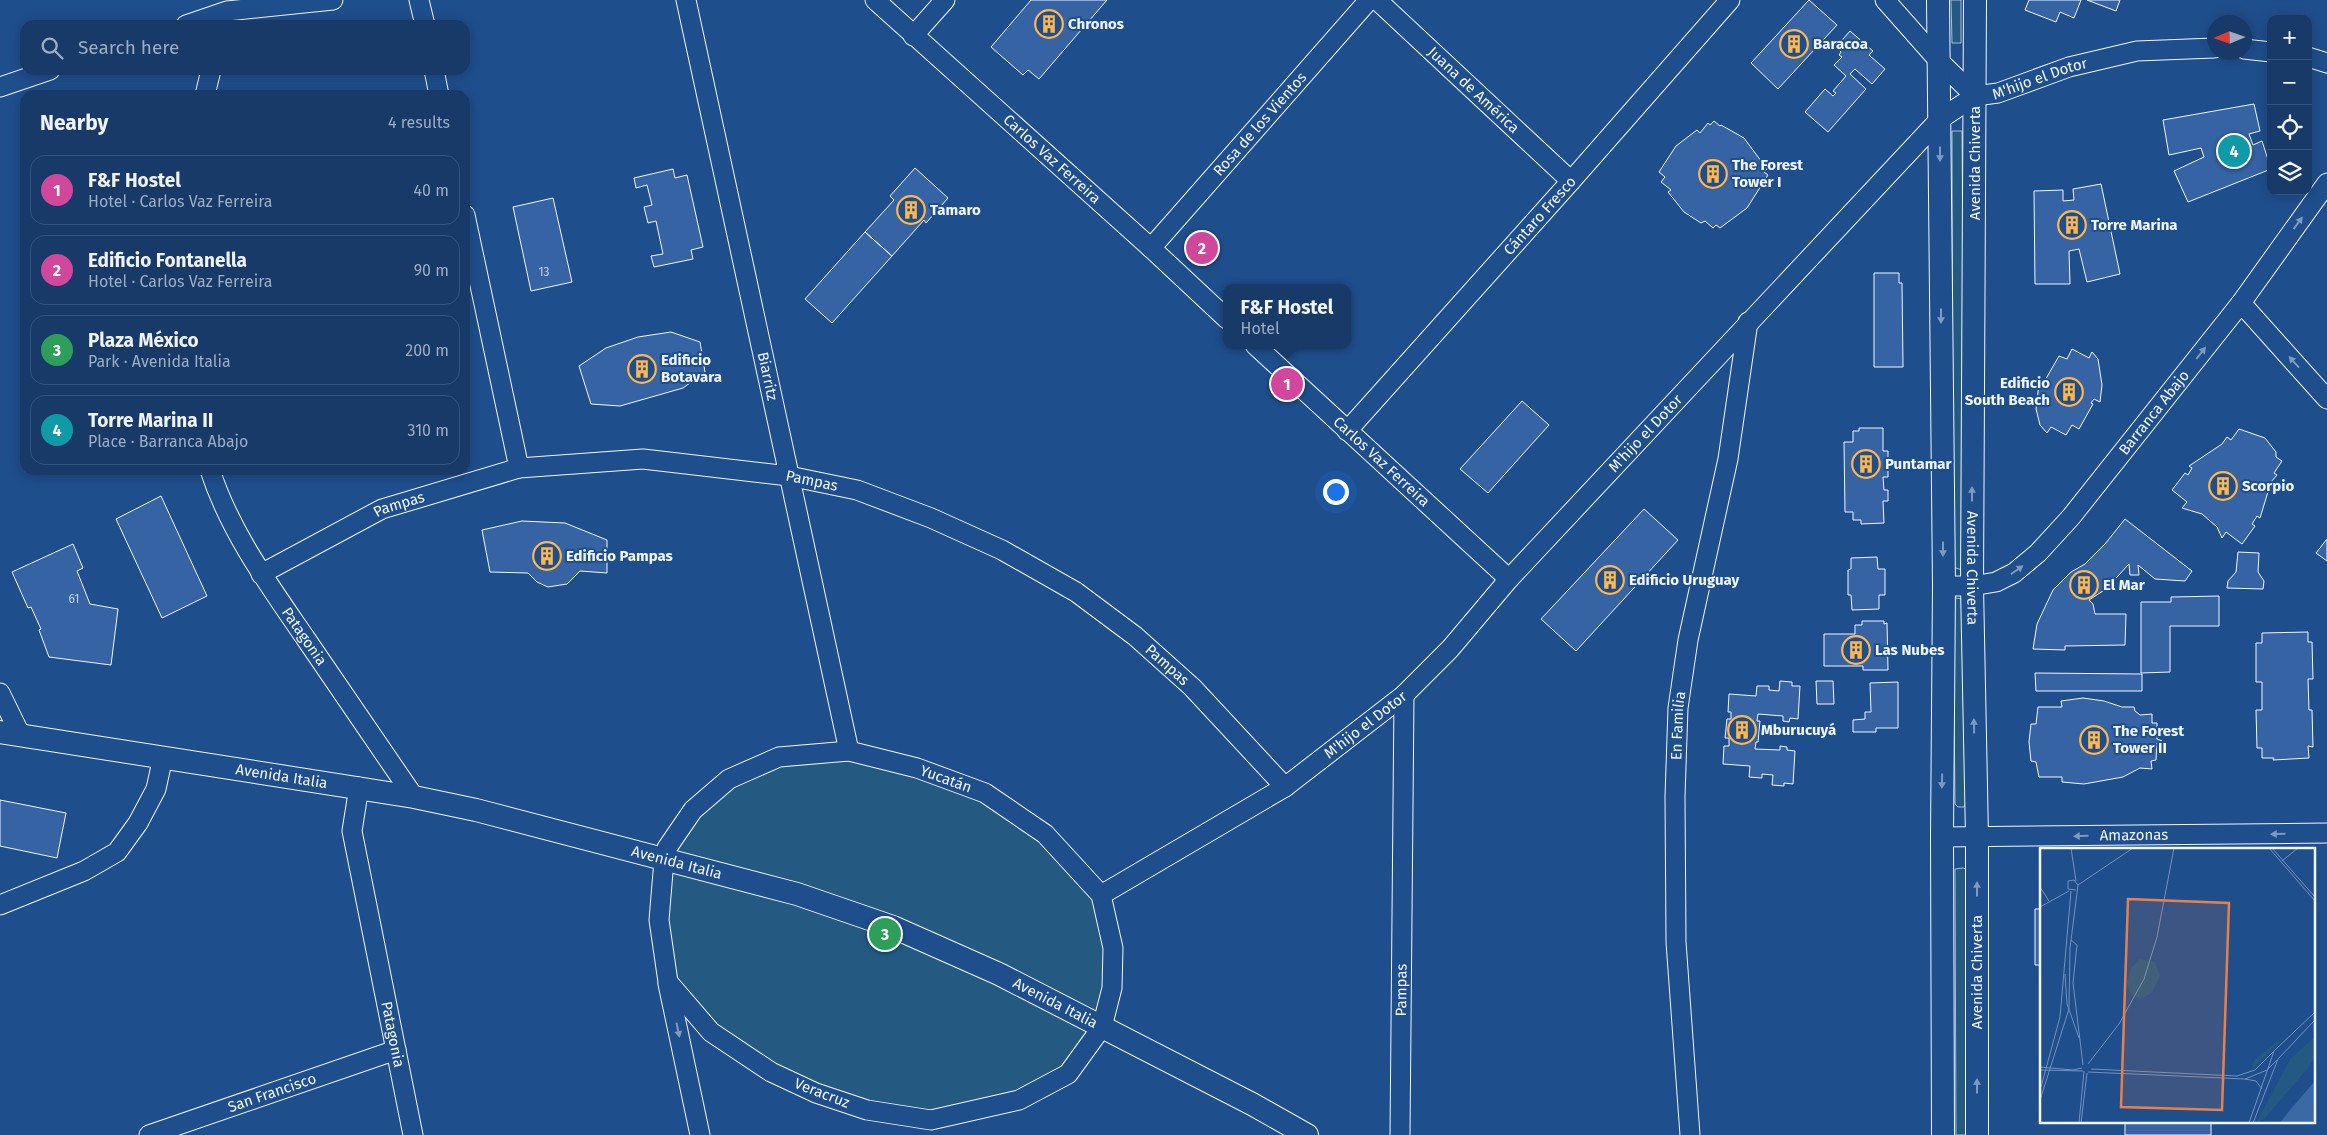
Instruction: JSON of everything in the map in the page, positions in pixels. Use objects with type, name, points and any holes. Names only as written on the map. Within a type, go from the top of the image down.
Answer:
[{"type":"street","points":[[200,20],[223,12],[333,0]]},
{"type":"street","points":[[419,0],[424,20]]},
{"type":"street","name":"Biarritz","points":[[686,0],[788,476],[850,752]]},
{"type":"street","name":"Carlos Vaz Ferreira","points":[[875,0],[1151,248],[1223,315]]},
{"type":"street","points":[[913,36],[945,0]]},
{"type":"street","name":"Rosa de los Vientos","points":[[1151,248],[1369,0]]},
{"type":"street","name":"Juana de América","points":[[1377,0],[1572,181]]},
{"type":"street","name":"Cántaro Fresco","points":[[1347,431],[1572,181],[1730,0]]},
{"type":"street","points":[[1885,0],[1939,61],[1975,96]]},
{"type":"street","name":"Avenida Chiverta","points":[[1938,0],[1944,586],[1942,837],[1943,1135]]},
{"type":"street","name":"Avenida Chiverta","points":[[1975,0],[1972,586],[1976,837],[1977,1135]]},
{"type":"street","name":"M'hijo el Dotor","points":[[1101,894],[1285,787],[1404,695],[1450,648],[1509,579],[1940,118],[1975,96],[1998,93],[2069,67],[2136,51],[2207,48]]},
{"type":"street","points":[[2252,50],[2267,52]]},
{"type":"street","points":[[2312,58],[2327,63]]},
{"type":"street","points":[[0,86],[34,75]]},
{"type":"street","points":[[205,90],[210,75]]},
{"type":"street","points":[[435,75],[439,90]]},
{"type":"street","name":"Barranca Abajo","points":[[1944,586],[1972,586],[1996,582],[2014,572],[2038,553],[2071,517],[2241,303],[2327,183]]},
{"type":"street","points":[[470,238],[519,468]]},
{"type":"street","points":[[2241,303],[2327,399]]},
{"type":"street","name":"En Familia","points":[[1690,1135],[1676,942],[1675,796],[1678,708],[1688,640],[1728,459],[1748,322]]},
{"type":"street","name":"Carlos Vaz Ferreira","points":[[1259,349],[1509,579]]},
{"type":"street","name":"Pampas","points":[[261,574],[382,509],[519,468],[643,459],[788,476],[858,490],[931,518],[1002,550],[1076,592],[1136,636],[1192,687],[1285,787]]},
{"type":"street","name":"Patagonia","points":[[212,475],[216,489],[237,533],[261,574],[414,796]]},
{"type":"street","name":"Pampas","points":[[1400,1135],[1404,695]]},
{"type":"street","points":[[1,696],[10,733]]},
{"type":"street","name":"Avenida Italia","points":[[10,733],[414,796],[476,810],[797,894],[892,926],[998,974],[1252,1104],[1307,1135]]},
{"type":"street","name":"Yucatán","points":[[664,860],[667,848],[693,810],[729,779],[779,757],[850,752],[917,768],[985,793],[1045,834],[1101,894]]},
{"type":"street","points":[[0,905],[84,871],[118,852],[138,823],[156,789],[164,757]]},
{"type":"street","name":"Patagonia","points":[[359,787],[352,831],[413,1135]]},
{"type":"street","name":"Amazonas","points":[[1942,837],[2327,833]]},
{"type":"street","points":[[664,860],[659,920],[668,982],[700,1135]]},
{"type":"street","points":[[1101,894],[1113,948],[1112,988],[1102,1027]]},
{"type":"street","name":"Veracruz","points":[[668,982],[711,1032],[771,1072],[816,1093],[867,1110],[933,1128],[1019,1100],[1068,1074],[1102,1027]]},
{"type":"street","name":"San Francisco","points":[[149,1135],[396,1050]]},
{"type":"shaded area","points":[[1951,0],[1961,0],[1961,43],[1952,43]]},
{"type":"shaded area","points":[[1952,131],[1962,131],[1965,566],[1962,570],[1953,567]]},
{"type":"shaded area","points":[[1956,598],[1962,599],[1966,803],[1964,807],[1958,807],[1955,804],[1953,602]]},
{"type":"shaded area","points":[[849,751],[985,793],[1101,895],[1112,988],[1068,1074],[931,1120],[771,1072],[668,982],[664,860],[693,810],[779,757]]},
{"type":"shaded area","points":[[1955,869],[1966,869],[1967,1135],[1956,1135]]},
{"type":"building","name":"Chronos","points":[[1031,0],[1107,0],[1039,79],[1028,70],[1023,75],[991,47]]},
{"type":"building","name":"Baracoa","points":[[1809,0],[1837,25],[1778,89],[1751,63]]},
{"type":"building","points":[[2029,0],[2081,0],[2074,18],[2060,12],[2056,22],[2025,10]]},
{"type":"building","points":[[2087,0],[2120,0],[2116,11]]},
{"type":"building","points":[[1850,31],[1873,51],[1869,55],[1885,69],[1872,84],[1855,69],[1850,74],[1866,89],[1828,132],[1805,112],[1825,89],[1833,96],[1836,93],[1833,91],[1846,76],[1834,65],[1842,57],[1839,55],[1841,52],[1836,47]]},
{"type":"building","points":[[2254,104],[2260,131],[2249,134],[2253,145],[2262,141],[2267,157],[2267,171],[2188,202],[2174,171],[2204,157],[2201,148],[2169,155],[2163,120]]},
{"type":"building","name":"The Forest Tower I","points":[[1714,121],[1744,138],[1767,169],[1764,172],[1768,175],[1747,208],[1720,228],[1716,225],[1713,228],[1705,221],[1701,223],[1684,212],[1668,192],[1671,190],[1661,182],[1665,177],[1659,172],[1676,146],[1697,130],[1700,133],[1708,123],[1710,125]]},
{"type":"building","name":"Tamaro","points":[[915,168],[948,198],[926,223],[924,220],[892,256],[865,232],[894,200],[890,196]]},
{"type":"building","points":[[673,169],[675,178],[687,175],[703,247],[691,250],[693,259],[654,267],[651,256],[663,254],[656,221],[648,223],[644,207],[652,205],[647,185],[636,188],[634,178]]},
{"type":"building","name":"Torre Marina","points":[[2101,184],[2120,274],[2087,282],[2079,249],[2069,251],[2070,284],[2035,284],[2034,191],[2063,190],[2063,201],[2074,200],[2073,189]]},
{"type":"building","points":[[553,198],[572,282],[531,291],[513,207]]},
{"type":"building","points":[[865,232],[892,256],[832,323],[805,299]]},
{"type":"building","points":[[1874,273],[1899,273],[1899,283],[1902,283],[1903,367],[1874,367]]},
{"type":"building","name":"Edificio Botavara","points":[[671,332],[700,342],[705,372],[683,388],[620,406],[591,404],[579,366],[606,348],[638,337]]},
{"type":"building","name":"Edificio South Beach","points":[[2072,349],[2089,358],[2092,352],[2098,359],[2102,385],[2100,402],[2094,399],[2079,429],[2072,425],[2066,435],[2051,427],[2047,433],[2040,425],[2036,409],[2039,384],[2044,387],[2046,383],[2044,382],[2059,356],[2067,359]]},
{"type":"building","points":[[1522,401],[1549,425],[1488,493],[1460,469]]},
{"type":"building","name":"Puntamar","points":[[1859,428],[1883,428],[1883,451],[1888,451],[1888,477],[1883,477],[1884,490],[1888,490],[1888,501],[1883,501],[1884,523],[1861,524],[1861,520],[1853,520],[1853,512],[1845,512],[1844,442],[1853,442],[1853,431],[1859,431]]},
{"type":"building","name":"Scorpio","points":[[2239,429],[2265,438],[2276,452],[2276,457],[2282,461],[2274,473],[2277,475],[2271,482],[2260,518],[2257,516],[2252,524],[2255,526],[2242,544],[2226,532],[2222,538],[2217,527],[2202,514],[2182,508],[2187,502],[2172,490],[2185,473],[2188,475],[2192,468],[2189,466],[2222,444],[2227,437],[2231,440]]},
{"type":"building","points":[[161,496],[207,596],[162,618],[116,519]]},
{"type":"building","name":"Edificio Uruguay","points":[[1644,509],[1678,540],[1576,651],[1541,619]]},
{"type":"building","name":"El Mar","points":[[2125,519],[2192,571],[2185,581],[2155,579],[2138,565],[2139,575],[2130,575],[2129,564],[2106,589],[2089,600],[2093,604],[2095,614],[2126,614],[2125,645],[2065,646],[2065,650],[2033,649],[2037,624],[2053,590],[2071,572],[2085,564],[2105,544]]},
{"type":"building","name":"Edificio Pampas","points":[[522,521],[565,523],[607,540],[607,573],[580,571],[567,584],[548,587],[537,582],[528,573],[490,572],[482,530]]},
{"type":"building","points":[[2327,539],[2327,561],[2316,553]]},
{"type":"building","points":[[73,544],[83,568],[77,571],[90,604],[118,609],[111,665],[49,657],[39,630],[41,629],[31,607],[28,608],[12,572]]},
{"type":"building","points":[[2238,552],[2259,553],[2258,572],[2264,581],[2263,589],[2227,588],[2228,581],[2236,572]]},
{"type":"building","points":[[1877,557],[1878,569],[1885,569],[1885,595],[1879,595],[1879,609],[1852,610],[1851,595],[1848,595],[1848,570],[1851,569],[1851,558]]},
{"type":"building","points":[[2219,596],[2219,626],[2170,626],[2170,672],[2141,673],[2141,602],[2171,602],[2171,597]]},
{"type":"building","name":"Las Nubes","points":[[1862,621],[1884,621],[1884,624],[1887,623],[1888,670],[1863,670],[1863,666],[1824,666],[1824,634],[1855,634],[1855,625],[1862,625]]},
{"type":"building","points":[[2308,632],[2308,642],[2312,642],[2313,679],[2308,679],[2309,710],[2312,710],[2313,747],[2308,746],[2309,758],[2273,760],[2274,758],[2262,758],[2262,748],[2257,748],[2256,710],[2262,710],[2262,682],[2256,682],[2256,643],[2262,643],[2262,633]]},
{"type":"building","points":[[2035,673],[2142,674],[2142,691],[2036,691]]},
{"type":"building","name":"Mburucuyá","points":[[1780,681],[1792,682],[1792,686],[1800,686],[1798,719],[1790,718],[1789,722],[1783,721],[1783,716],[1758,714],[1757,721],[1760,721],[1758,742],[1756,742],[1755,749],[1780,750],[1780,746],[1787,747],[1787,750],[1795,751],[1793,784],[1784,783],[1784,786],[1772,785],[1773,775],[1762,774],[1762,778],[1749,777],[1750,766],[1723,764],[1724,746],[1729,746],[1729,738],[1725,738],[1727,719],[1731,719],[1731,712],[1728,712],[1729,694],[1756,696],[1757,686],[1769,686],[1769,690],[1779,691]]},
{"type":"building","points":[[1816,681],[1833,681],[1834,704],[1817,704]]},
{"type":"building","points":[[1898,682],[1898,728],[1876,728],[1876,732],[1853,732],[1853,720],[1865,719],[1865,712],[1871,712],[1870,683]]},
{"type":"building","name":"The Forest Tower II","points":[[2083,698],[2104,701],[2122,707],[2134,707],[2135,711],[2140,715],[2152,714],[2152,723],[2157,723],[2157,739],[2162,741],[2157,743],[2156,760],[2151,761],[2152,769],[2140,768],[2123,777],[2084,784],[2062,782],[2062,777],[2039,777],[2036,762],[2031,761],[2029,742],[2031,724],[2036,724],[2038,707],[2062,707],[2061,701]]},
{"type":"building","points":[[0,800],[66,813],[57,858],[0,846]]},
{"type":"building","points":[[2035,909],[2040,909],[2040,965],[2035,965]]},
{"type":"building","points":[[2125,1122],[2211,1122],[2211,1135],[2125,1135]]},
{"type":"place","name":"Chronos","points":[[1049,24]]},
{"type":"place","name":"Baracoa","points":[[1794,44]]},
{"type":"place","name":"Torre Marina II","points":[[2234,151]]},
{"type":"place","name":"The Forest Tower I","points":[[1713,174]]},
{"type":"place","name":"Tamaro","points":[[911,210]]},
{"type":"place","name":"Torre Marina","points":[[2072,225]]},
{"type":"place","name":"Edificio Fontanella","points":[[1202,248]]},
{"type":"place","name":"Edificio Botavara","points":[[642,369]]},
{"type":"place","name":"F&F Hostel","points":[[1287,384]]},
{"type":"place","name":"Edificio South Beach","points":[[2069,392]]},
{"type":"place","name":"Puntamar","points":[[1866,464]]},
{"type":"place","name":"Scorpio","points":[[2223,486]]},
{"type":"place","name":"Edificio Pampas","points":[[547,556]]},
{"type":"place","name":"Edificio Uruguay","points":[[1610,580]]},
{"type":"place","name":"El Mar","points":[[2084,585]]},
{"type":"place","name":"Las Nubes","points":[[1856,650]]},
{"type":"place","name":"Mburucuyá","points":[[1742,730]]},
{"type":"place","name":"The Forest Tower II","points":[[2094,740]]},
{"type":"place","name":"Plaza México","points":[[885,934]]}]
